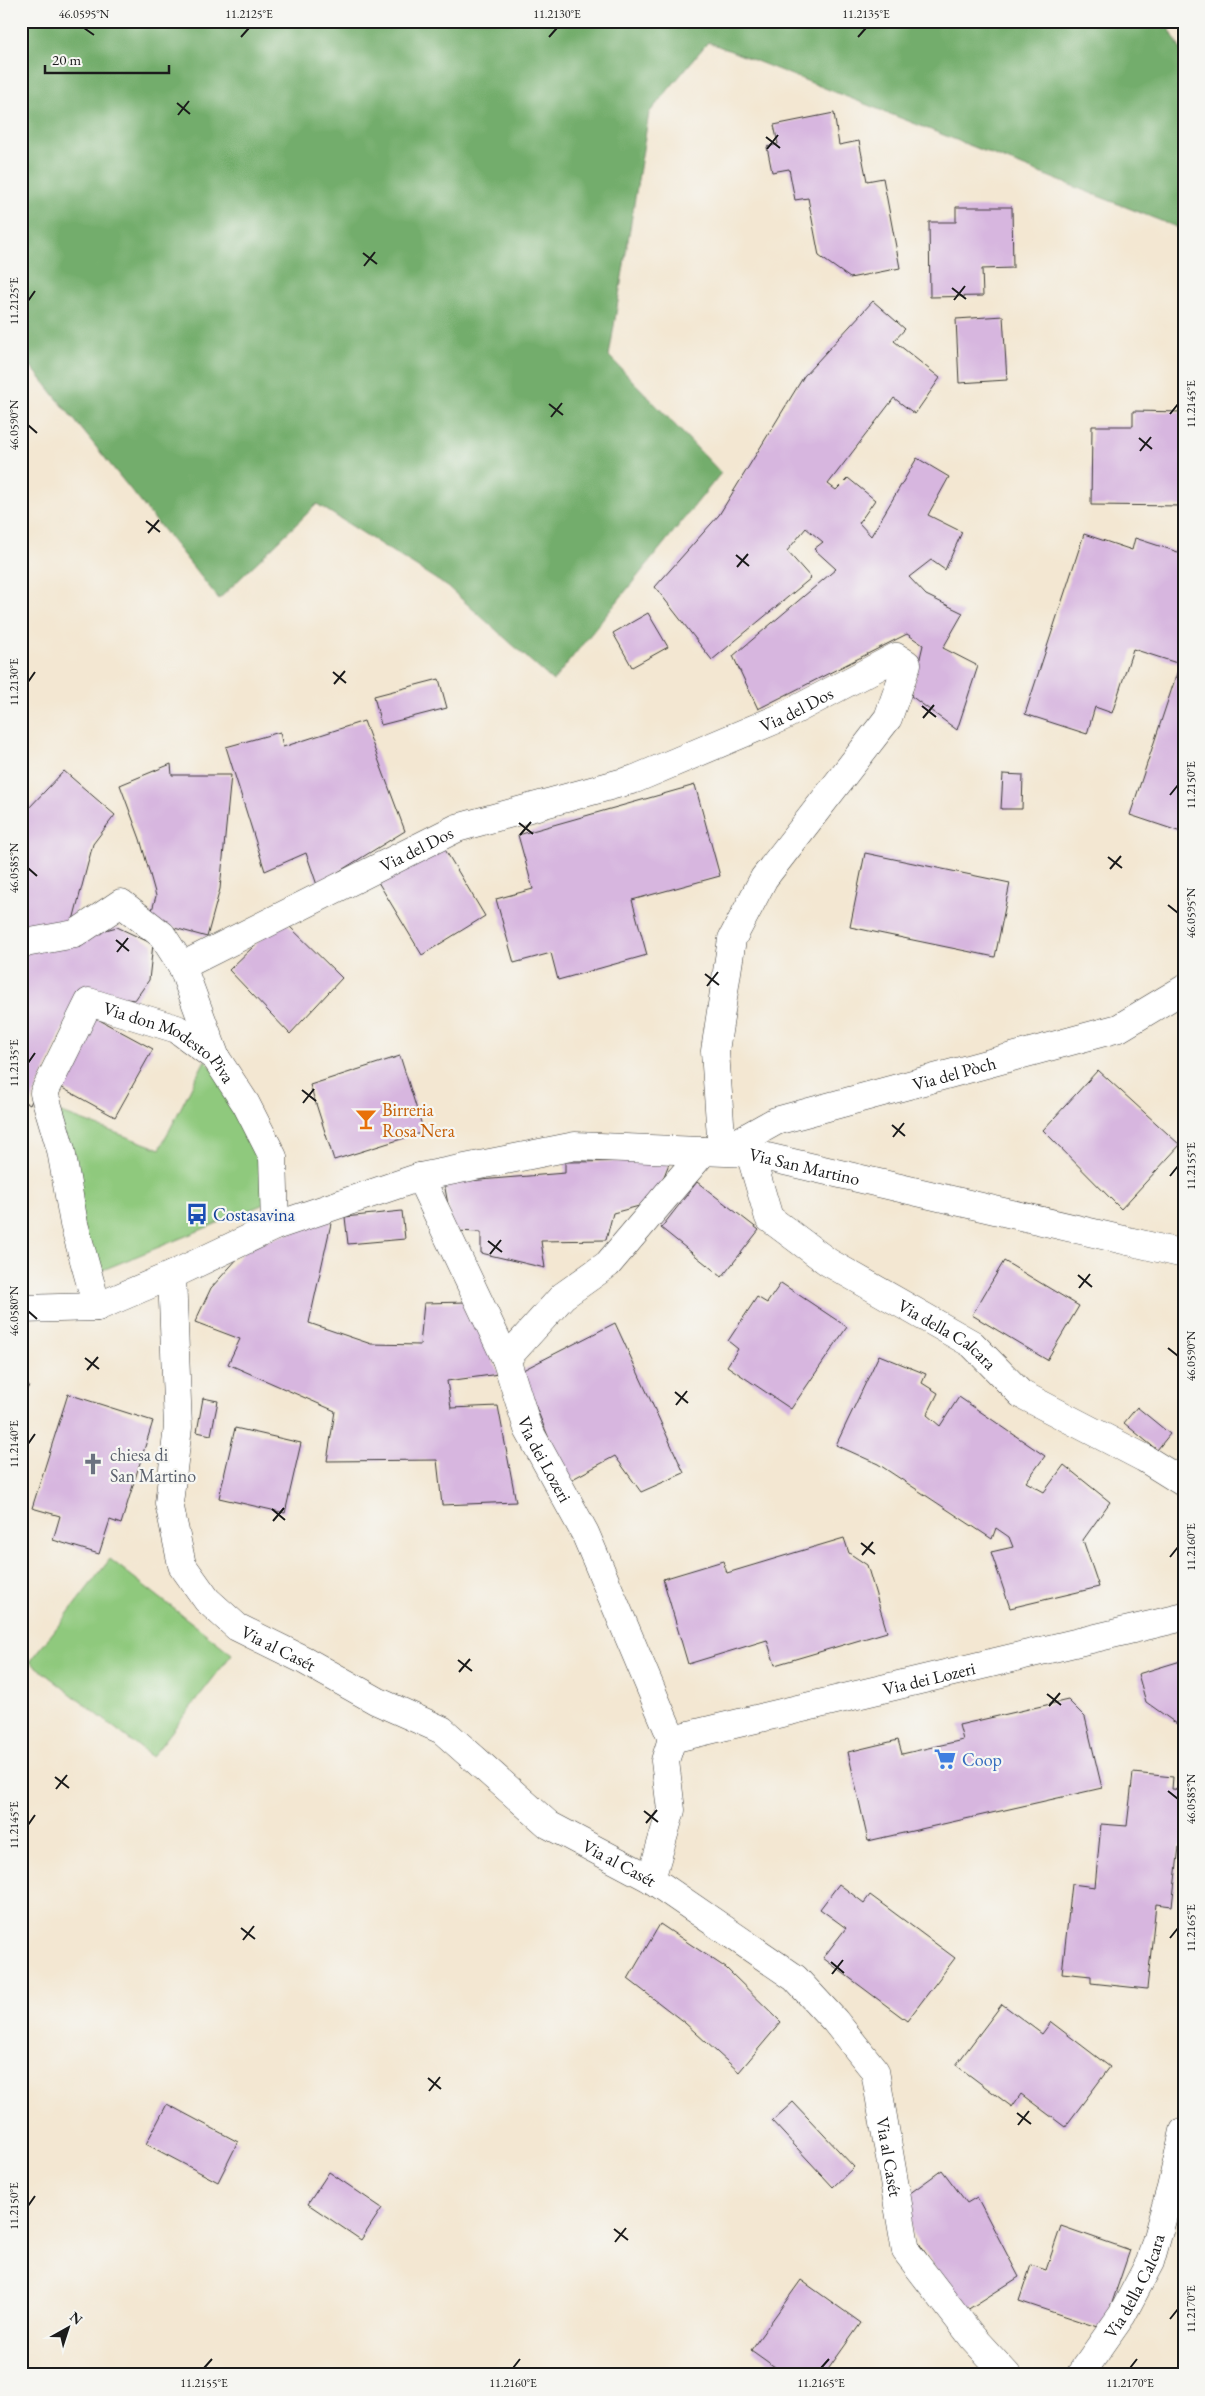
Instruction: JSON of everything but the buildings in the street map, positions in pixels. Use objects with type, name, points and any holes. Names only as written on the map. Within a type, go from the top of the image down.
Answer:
[{"type":"street","name":"Via del Dos","points":[[182,966],[457,828],[635,779],[782,717],[896,657],[907,664],[888,718],[764,878],[732,939],[715,1051],[713,1151]]},
{"type":"street","points":[[21,941],[25,942],[75,934],[120,904],[162,935],[182,966],[216,1058]]},
{"type":"street","name":"Via del Pòch","points":[[713,1151],[776,1121],[1119,1028],[1184,990]]},
{"type":"street","name":"Via don Modesto Piva","points":[[97,1307],[74,1224],[61,1150],[44,1093],[89,1002],[177,1029],[216,1058],[246,1104],[273,1157],[275,1226]]},
{"type":"street","name":"Via San Martino","points":[[97,1307],[172,1276],[275,1226],[420,1177],[575,1146],[750,1154],[1184,1254]]},
{"type":"street","points":[[506,1359],[563,1296],[608,1264],[713,1151]]},
{"type":"street","name":"Via della Calcara","points":[[750,1154],[769,1218],[828,1262],[972,1344],[1021,1394],[1144,1458],[1184,1483]]},
{"type":"street","name":"Via dei Lozeri","points":[[420,1177],[506,1359],[528,1429],[585,1533],[672,1738],[1184,1617]]},
{"type":"street","name":"Via al Casét","points":[[172,1276],[178,1427],[169,1503],[182,1565],[207,1600],[237,1627],[304,1660],[378,1701],[442,1730],[549,1826],[651,1878],[795,1978],[835,2021],[875,2071],[906,2251],[973,2338],[1006,2375]]},
{"type":"street","points":[[21,1309],[97,1307]]},
{"type":"street","points":[[651,1878],[671,1810],[666,1761],[672,1738]]},
{"type":"street","name":"Via della Calcara","points":[[1080,2375],[1122,2315],[1150,2262],[1177,2177],[1184,2130]]},
{"type":"green space","points":[[21,21],[1165,21],[1184,56],[1184,230],[708,42],[649,113],[609,356],[721,473],[553,681],[448,587],[317,504],[219,599],[21,354]]},
{"type":"green space","points":[[205,1060],[246,1104],[274,1200],[93,1274],[59,1112],[160,1149]]},
{"type":"green space","points":[[110,1559],[232,1654],[152,1757],[30,1662]]},
{"type":"place","name":"Birreria Rosa Nera","points":[[366,1119]]},
{"type":"place","name":"Costasavina","points":[[197,1214]]},
{"type":"place","name":"chiesa di San Martino","points":[[93,1464]]},
{"type":"place","name":"Coop","points":[[945,1759]]}]
